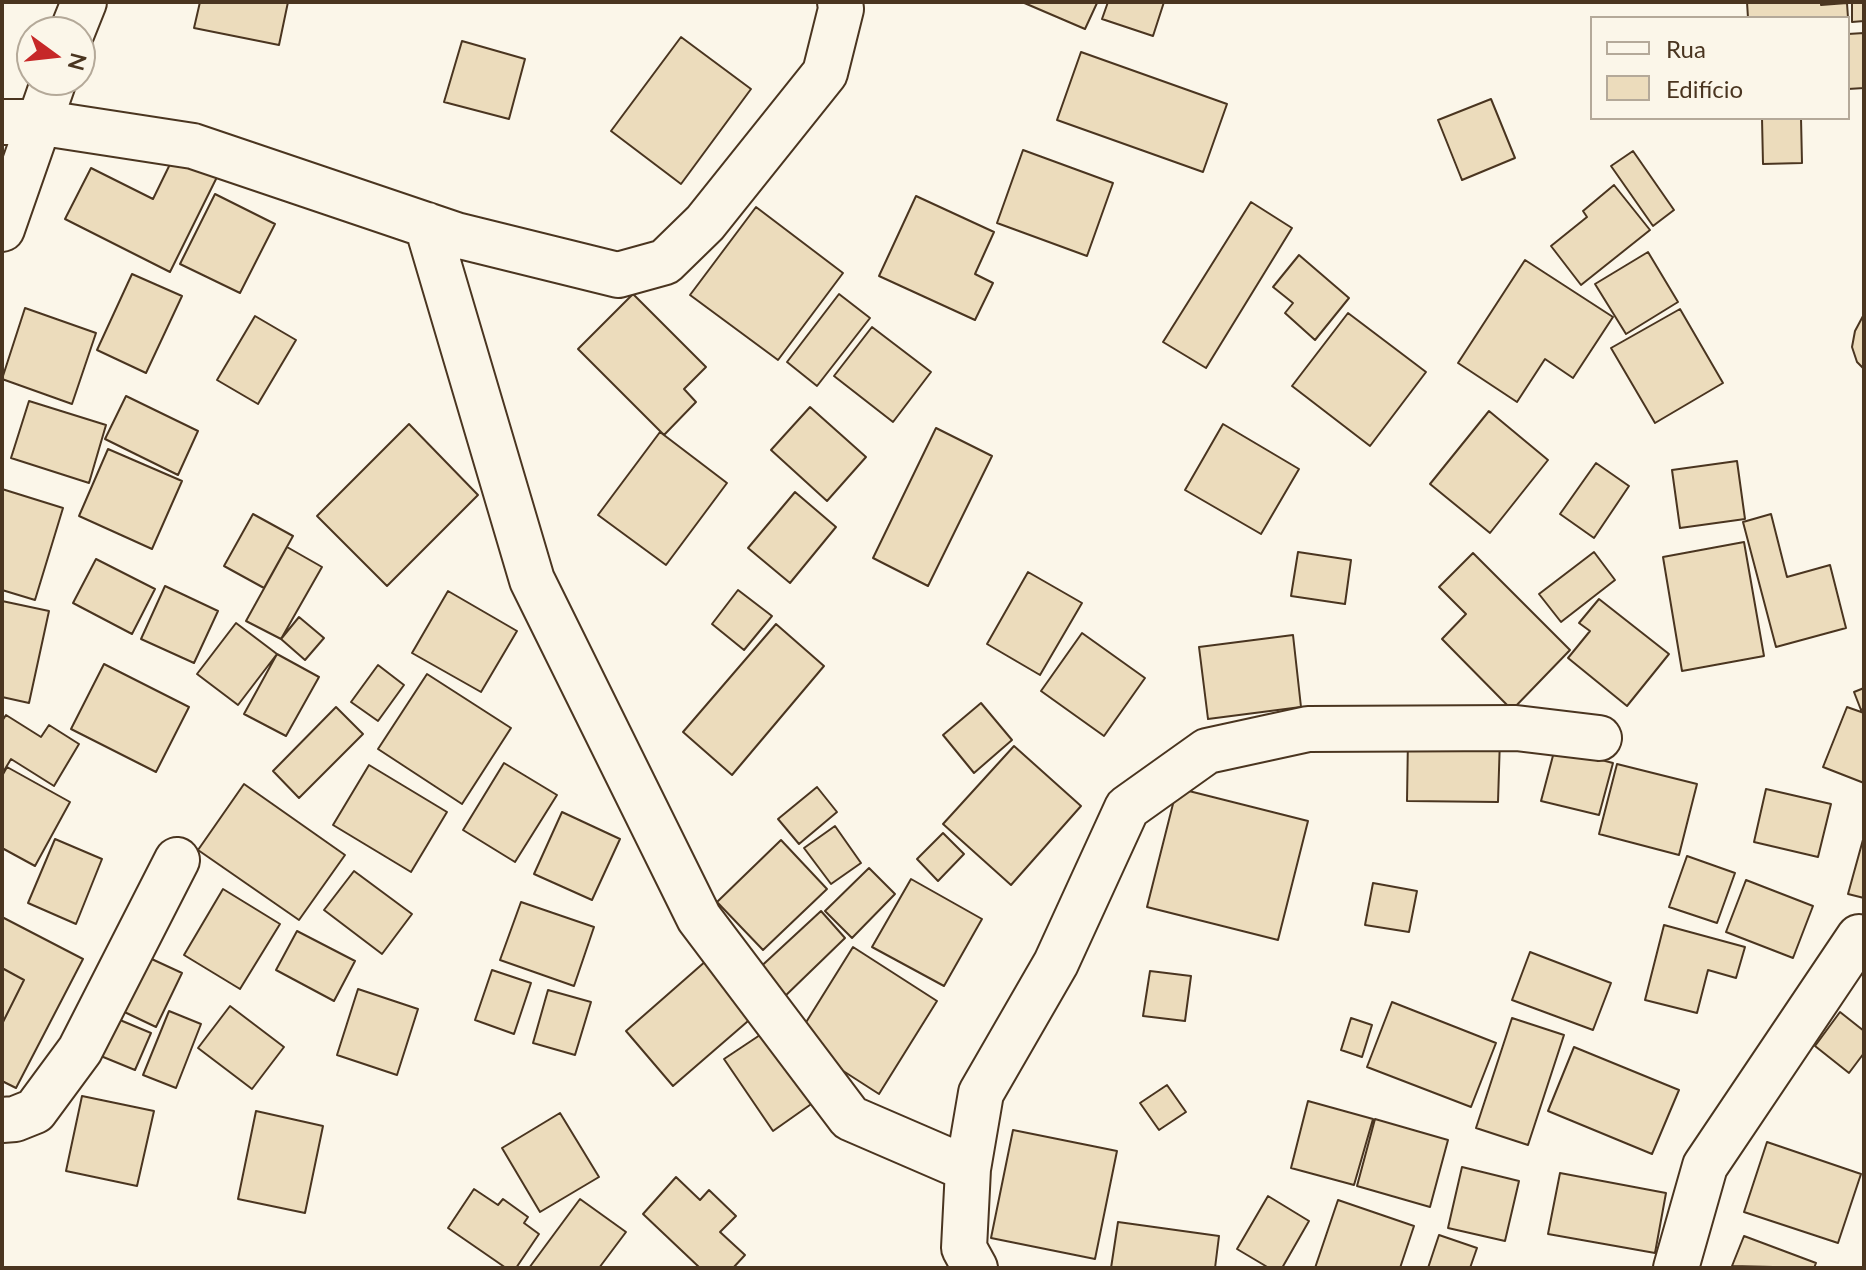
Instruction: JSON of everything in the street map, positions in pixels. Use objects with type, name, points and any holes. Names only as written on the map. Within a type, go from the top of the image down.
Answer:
[{"type":"street","points":[[20,122],[193,146],[427,225],[618,275],[665,262],[705,223],[825,73],[841,9],[840,2]]},
{"type":"street","points":[[2,229],[20,122],[41,96]]},
{"type":"street","points":[[427,225],[532,580],[699,918],[850,1118],[968,1169]]},
{"type":"street","points":[[975,1268],[964,1248],[968,1169],[981,1093],[1056,963],[1127,808],[1207,751],[1308,729],[1516,728],[1599,738]]},
{"type":"street","points":[[2,1120],[15,1119],[35,1111],[80,1050],[177,860]]},
{"type":"street","points":[[1676,1268],[1705,1166],[1859,937]]},
{"type":"building","points":[[200,2],[288,2],[279,45],[194,28]]},
{"type":"building","points":[[1022,2],[1094,2],[1097,3],[1085,29]]},
{"type":"building","points":[[1108,2],[1164,2],[1153,36],[1102,19]]},
{"type":"building","points":[[1747,2],[1847,3],[1848,16],[1748,16]]},
{"type":"building","points":[[1852,2],[1864,2],[1864,21],[1852,22]]},
{"type":"building","points":[[1864,33],[1864,88],[1850,89],[1850,34]]},
{"type":"building","points":[[681,37],[751,89],[681,184],[611,131]]},
{"type":"building","points":[[462,41],[525,59],[509,119],[444,102]]},
{"type":"building","points":[[1081,52],[1227,104],[1203,172],[1057,120]]},
{"type":"building","points":[[1491,99],[1515,158],[1462,180],[1438,120]]},
{"type":"building","points":[[1762,120],[1801,120],[1802,163],[1763,164]]},
{"type":"building","points":[[1023,150],[1113,183],[1087,256],[997,223]]},
{"type":"building","points":[[1633,151],[1674,210],[1653,226],[1611,166]]},
{"type":"building","points":[[174,156],[217,177],[170,272],[65,219],[91,168],[153,199]]},
{"type":"building","points":[[1614,185],[1650,230],[1581,285],[1551,246],[1587,217],[1583,211]]},
{"type":"building","points":[[215,194],[275,224],[240,293],[180,264]]},
{"type":"building","points":[[916,196],[994,232],[975,274],[993,283],[975,320],[879,276]]},
{"type":"building","points":[[1251,202],[1292,228],[1206,368],[1163,342]]},
{"type":"building","points":[[756,207],[843,273],[778,360],[690,295]]},
{"type":"building","points":[[1648,252],[1678,302],[1626,334],[1595,284]]},
{"type":"building","points":[[1299,255],[1349,298],[1315,340],[1285,313],[1293,303],[1273,287]]},
{"type":"building","points":[[1525,260],[1613,317],[1573,378],[1545,359],[1517,402],[1458,363]]},
{"type":"building","points":[[132,274],[182,296],[146,373],[97,350]]},
{"type":"building","points":[[633,294],[706,367],[684,389],[696,402],[664,435],[578,349]]},
{"type":"building","points":[[839,294],[870,318],[817,386],[787,362]]},
{"type":"building","points":[[25,308],[96,333],[72,404],[2,379]]},
{"type":"building","points":[[1680,309],[1723,383],[1655,423],[1611,348]]},
{"type":"building","points":[[1348,313],[1426,372],[1370,446],[1292,386]]},
{"type":"building","points":[[255,316],[296,340],[258,404],[217,380]]},
{"type":"building","points":[[1863,316],[1864,369],[1857,362],[1852,347],[1855,331]]},
{"type":"building","points":[[872,327],[931,372],[893,422],[834,376]]},
{"type":"building","points":[[126,396],[198,431],[178,475],[105,439]]},
{"type":"building","points":[[29,401],[106,425],[89,483],[11,458]]},
{"type":"building","points":[[810,407],[866,457],[827,501],[771,450]]},
{"type":"building","points":[[1489,411],[1548,460],[1490,533],[1430,484]]},
{"type":"building","points":[[409,424],[478,495],[387,586],[317,516]]},
{"type":"building","points":[[1223,424],[1299,469],[1261,534],[1185,490]]},
{"type":"building","points":[[936,428],[992,456],[928,586],[873,558]]},
{"type":"building","points":[[660,432],[727,483],[666,565],[598,515]]},
{"type":"building","points":[[108,449],[182,481],[152,549],[79,516]]},
{"type":"building","points":[[1737,461],[1745,519],[1680,528],[1672,470]]},
{"type":"building","points":[[1596,463],[1629,486],[1594,538],[1560,514]]},
{"type":"building","points":[[2,489],[63,508],[35,600],[2,590]]},
{"type":"building","points":[[795,492],[836,527],[790,583],[748,548]]},
{"type":"building","points":[[253,514],[293,536],[264,588],[224,566]]},
{"type":"building","points":[[1771,514],[1787,577],[1830,565],[1846,628],[1776,647],[1743,522]]},
{"type":"building","points":[[1744,542],[1764,656],[1682,671],[1663,557]]},
{"type":"building","points":[[287,547],[322,567],[281,639],[246,621]]},
{"type":"building","points":[[1298,552],[1351,560],[1345,604],[1291,596]]},
{"type":"building","points":[[1594,552],[1615,580],[1561,622],[1539,594]]},
{"type":"building","points":[[1473,553],[1570,650],[1512,710],[1442,639],[1466,614],[1439,587]]},
{"type":"building","points":[[96,559],[155,589],[132,634],[73,603]]},
{"type":"building","points":[[1028,572],[1082,603],[1040,675],[987,644]]},
{"type":"building","points":[[165,586],[218,611],[194,663],[141,639]]},
{"type":"building","points":[[738,590],[772,616],[744,650],[712,624]]},
{"type":"building","points":[[448,591],[517,631],[481,692],[412,653]]},
{"type":"building","points":[[1599,599],[1669,654],[1627,706],[1568,658],[1590,631],[1579,623]]},
{"type":"building","points":[[2,601],[49,611],[29,703],[2,697]]},
{"type":"building","points":[[299,617],[324,638],[305,660],[281,639]]},
{"type":"building","points":[[236,623],[277,654],[238,705],[197,674]]},
{"type":"building","points":[[776,624],[824,666],[732,775],[683,732]]},
{"type":"building","points":[[1082,633],[1145,678],[1104,736],[1041,691]]},
{"type":"building","points":[[1293,635],[1301,707],[1208,719],[1199,647]]},
{"type":"building","points":[[277,654],[319,677],[286,736],[244,714]]},
{"type":"building","points":[[104,664],[189,707],[156,772],[71,729]]},
{"type":"building","points":[[378,665],[404,685],[378,721],[351,702]]},
{"type":"building","points":[[427,674],[511,728],[462,804],[378,749]]},
{"type":"building","points":[[1864,688],[1864,709],[1861,710],[1854,692]]},
{"type":"building","points":[[981,703],[1012,740],[974,773],[943,735]]},
{"type":"building","points":[[336,707],[363,734],[299,798],[273,771]]},
{"type":"building","points":[[1847,707],[1864,713],[1864,783],[1823,767]]},
{"type":"building","points":[[6,715],[41,737],[49,725],[79,744],[54,786],[11,759],[2,774],[2,721]]},
{"type":"building","points":[[1408,737],[1500,738],[1498,802],[1407,801]]},
{"type":"building","points":[[1014,746],[1081,806],[1011,885],[943,824]]},
{"type":"building","points":[[1555,748],[1613,763],[1599,815],[1541,801]]},
{"type":"building","points":[[504,763],[557,795],[515,862],[463,830]]},
{"type":"building","points":[[1617,764],[1697,784],[1679,855],[1599,834]]},
{"type":"building","points":[[369,765],[447,812],[411,872],[333,825]]},
{"type":"building","points":[[7,767],[70,802],[35,866],[2,848],[2,776]]},
{"type":"building","points":[[244,784],[345,855],[299,920],[198,850]]},
{"type":"building","points":[[817,787],[837,812],[799,844],[778,819]]},
{"type":"building","points":[[1177,788],[1308,821],[1278,940],[1147,907]]},
{"type":"building","points":[[1766,789],[1831,804],[1818,857],[1754,842]]},
{"type":"building","points":[[562,812],[620,839],[592,900],[534,874]]},
{"type":"building","points":[[835,826],[861,863],[831,884],[804,848]]},
{"type":"building","points":[[943,833],[964,854],[938,881],[917,859]]},
{"type":"building","points":[[1864,836],[1864,898],[1848,894]]},
{"type":"building","points":[[55,839],[102,859],[76,924],[28,903]]},
{"type":"building","points":[[781,840],[827,889],[763,950],[717,902]]},
{"type":"building","points":[[1687,856],[1735,873],[1717,923],[1669,907]]},
{"type":"building","points":[[869,868],[895,894],[852,938],[825,911]]},
{"type":"building","points":[[354,871],[412,914],[382,954],[324,910]]},
{"type":"building","points":[[911,879],[982,919],[944,986],[872,947]]},
{"type":"building","points":[[1746,880],[1813,906],[1793,958],[1726,932]]},
{"type":"building","points":[[1373,883],[1417,891],[1409,932],[1365,925]]},
{"type":"building","points":[[223,889],[280,924],[240,989],[184,955]]},
{"type":"building","points":[[521,902],[594,927],[574,986],[500,960]]},
{"type":"building","points":[[821,911],[845,938],[781,1000],[755,972]]},
{"type":"building","points":[[2,917],[83,959],[16,1088],[2,1081],[2,1024],[24,980],[2,968]]},
{"type":"building","points":[[1664,925],[1745,947],[1736,978],[1708,970],[1697,1013],[1645,1000]]},
{"type":"building","points":[[297,931],[355,961],[334,1001],[276,970]]},
{"type":"building","points":[[853,947],[937,1001],[879,1094],[795,1040]]},
{"type":"building","points":[[1530,952],[1611,983],[1593,1030],[1512,1000]]},
{"type":"building","points":[[143,955],[182,973],[156,1027],[116,1008]]},
{"type":"building","points":[[707,960],[755,1015],[673,1086],[626,1031]]},
{"type":"building","points":[[2,968],[24,980],[2,1024]]},
{"type":"building","points":[[492,970],[531,983],[514,1034],[475,1020]]},
{"type":"building","points":[[1150,971],[1191,976],[1185,1021],[1143,1016]]},
{"type":"building","points":[[358,989],[418,1009],[397,1075],[337,1055]]},
{"type":"building","points":[[548,990],[591,1002],[575,1055],[533,1043]]},
{"type":"building","points":[[1392,1002],[1496,1043],[1471,1107],[1367,1067]]},
{"type":"building","points":[[230,1006],[284,1047],[252,1089],[198,1048]]},
{"type":"building","points":[[169,1011],[201,1024],[176,1088],[143,1075]]},
{"type":"building","points":[[1840,1012],[1864,1031],[1864,1053],[1849,1073],[1815,1046]]},
{"type":"building","points":[[108,1015],[151,1033],[135,1070],[91,1052]]},
{"type":"building","points":[[1351,1018],[1372,1025],[1362,1057],[1341,1050]]},
{"type":"building","points":[[1512,1018],[1564,1035],[1528,1145],[1476,1128]]},
{"type":"building","points":[[769,1029],[817,1100],[773,1131],[724,1059]]},
{"type":"building","points":[[1574,1047],[1679,1090],[1652,1154],[1548,1111]]},
{"type":"building","points":[[1167,1085],[1186,1112],[1159,1130],[1140,1103]]},
{"type":"building","points":[[82,1096],[154,1111],[137,1186],[66,1171]]},
{"type":"building","points":[[1308,1101],[1373,1119],[1354,1185],[1291,1168]]},
{"type":"building","points":[[256,1111],[323,1126],[305,1213],[238,1199]]},
{"type":"building","points":[[560,1113],[599,1177],[540,1212],[502,1148]]},
{"type":"building","points":[[1375,1119],[1448,1140],[1430,1207],[1357,1186]]},
{"type":"building","points":[[1013,1130],[1117,1151],[1095,1259],[991,1238]]},
{"type":"building","points":[[1767,1142],[1861,1174],[1838,1243],[1744,1212]]},
{"type":"building","points":[[1462,1167],[1519,1181],[1505,1241],[1448,1228]]},
{"type":"building","points":[[1560,1173],[1666,1193],[1655,1253],[1548,1234]]},
{"type":"building","points":[[676,1177],[700,1200],[709,1190],[736,1216],[720,1232],[745,1255],[733,1268],[700,1268],[643,1214]]},
{"type":"building","points":[[474,1189],[498,1205],[503,1199],[528,1217],[524,1223],[539,1234],[516,1268],[506,1268],[448,1228]]},
{"type":"building","points":[[1268,1196],[1309,1221],[1282,1268],[1269,1268],[1237,1249]]},
{"type":"building","points":[[580,1199],[626,1232],[599,1268],[529,1268]]},
{"type":"building","points":[[1338,1200],[1414,1226],[1400,1268],[1315,1268]]},
{"type":"building","points":[[1118,1222],[1219,1236],[1215,1268],[1111,1268]]},
{"type":"building","points":[[1439,1235],[1477,1248],[1470,1268],[1428,1268]]},
{"type":"building","points":[[1744,1236],[1816,1263],[1814,1268],[1732,1266]]}]
